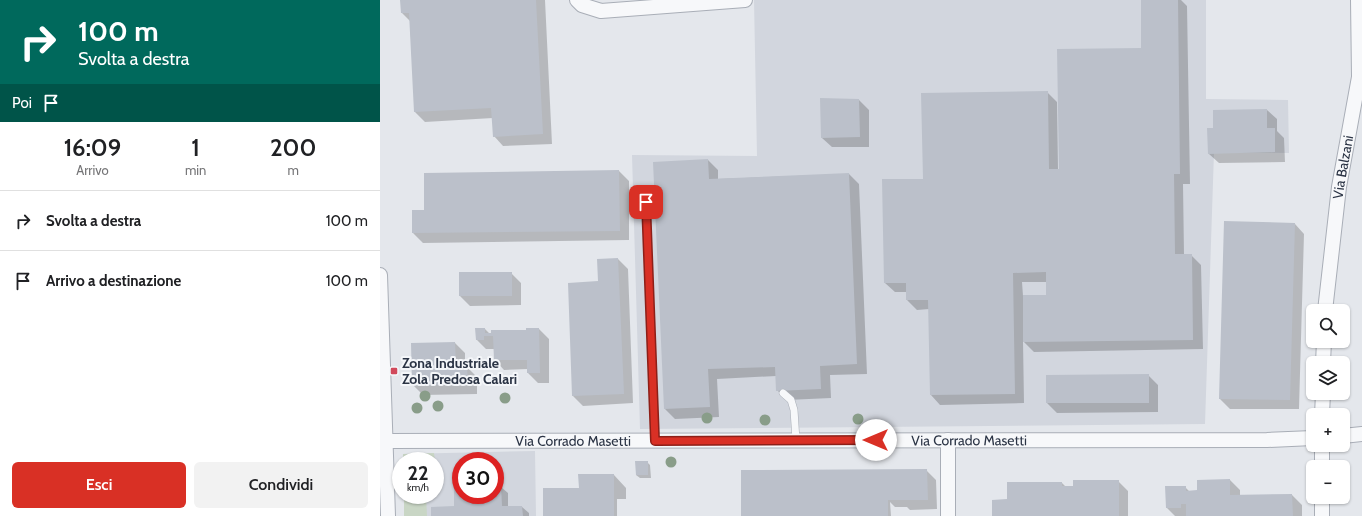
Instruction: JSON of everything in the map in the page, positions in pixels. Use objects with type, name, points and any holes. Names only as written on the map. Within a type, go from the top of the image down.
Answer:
[{"type":"street","points":[[577,0],[582,5],[601,11],[745,0]]},
{"type":"street","name":"Via Balzani","points":[[1326,304],[1339,188],[1359,77],[1358,0]]},
{"type":"street","points":[[380,275],[388,516]]},
{"type":"street","points":[[1350,435],[1362,434]]},
{"type":"street","name":"Via Corrado Masetti","points":[[386,440],[1267,440],[1306,438]]},
{"type":"street","points":[[948,440],[948,516]]},
{"type":"street","points":[[1322,504],[1322,516]]},
{"type":"lane","points":[[646,202],[655,441]]},
{"type":"lane","points":[[783,393],[791,400],[794,410],[796,440]]},
{"type":"shaded area","points":[[754,0],[1206,0],[1206,99],[1288,100],[1289,153],[1214,152],[1205,424],[640,429],[632,155],[757,156]]},
{"type":"shaded area","points":[[535,451],[536,516],[404,516],[404,504],[444,504],[444,453],[452,453],[452,504],[504,504],[504,452],[491,452]]},
{"type":"green space","points":[[404,504],[426,504],[427,516],[404,516]]},
{"type":"building","points":[[400,0],[536,0],[543,134],[493,137],[491,108],[414,112],[409,13],[401,13]]},
{"type":"building","points":[[1141,0],[1178,0],[1180,174],[1174,174],[1175,254],[1192,254],[1193,340],[1023,342],[1023,295],[1046,295],[1046,272],[1013,273],[1015,394],[930,395],[928,300],[906,300],[906,283],[884,283],[882,179],[923,179],[921,93],[1048,91],[1049,169],[1059,169],[1057,49],[1141,48]]},
{"type":"building","points":[[820,98],[859,99],[860,137],[821,138]]},
{"type":"building","points":[[1267,109],[1267,128],[1275,128],[1275,152],[1208,154],[1207,128],[1213,128],[1213,110]]},
{"type":"building","points":[[708,159],[709,179],[849,173],[857,364],[820,366],[821,389],[776,391],[775,367],[708,369],[710,407],[664,409],[653,162]]},
{"type":"building","points":[[619,170],[620,231],[412,233],[412,210],[424,210],[424,173]]},
{"type":"building","points":[[1224,221],[1295,223],[1290,400],[1219,399]]},
{"type":"building","points":[[618,258],[624,394],[572,396],[568,283],[598,281],[597,259]]},
{"type":"building","points":[[459,272],[512,272],[512,296],[459,296]]},
{"type":"building","points":[[475,328],[485,328],[485,333],[491,333],[491,330],[526,330],[526,328],[539,328],[540,373],[527,373],[527,360],[494,360],[493,336],[484,336],[484,340],[476,340]]},
{"type":"building","points":[[455,342],[456,366],[467,366],[468,384],[412,386],[411,343]]},
{"type":"building","points":[[1149,374],[1149,403],[1046,403],[1046,375]]},
{"type":"building","points":[[635,461],[648,461],[648,475],[636,475]]},
{"type":"building","points":[[927,469],[928,500],[888,500],[888,516],[741,516],[741,470]]},
{"type":"building","points":[[578,474],[614,474],[614,516],[543,516],[543,488],[579,488]]},
{"type":"building","points":[[1230,479],[1230,495],[1292,494],[1293,516],[1186,516],[1186,504],[1181,504],[1181,508],[1166,508],[1165,486],[1186,486],[1186,491],[1197,490],[1197,480]]},
{"type":"building","points":[[1073,480],[1119,480],[1119,516],[992,516],[992,500],[1007,499],[1007,482],[1062,482],[1062,486],[1073,486]]},
{"type":"building","points":[[454,504],[502,504],[502,506],[522,506],[523,516],[431,516],[431,507],[454,506]]},
{"type":"place","name":"Zona Industriale Zola Predosa Calari","points":[[394,371]]},
{"type":"route","points":[[646,202],[655,441],[876,440]]}]
